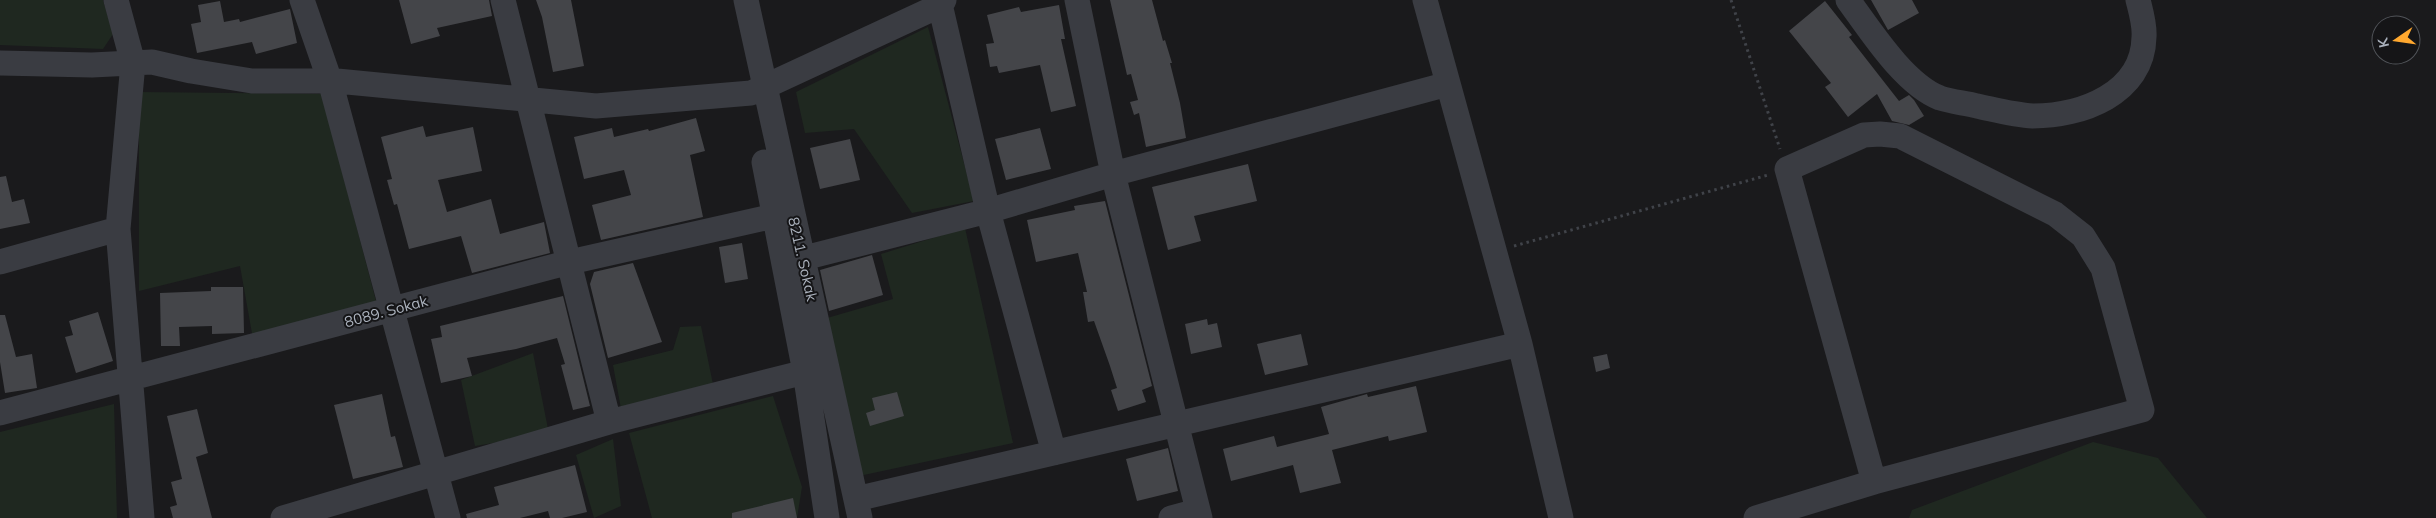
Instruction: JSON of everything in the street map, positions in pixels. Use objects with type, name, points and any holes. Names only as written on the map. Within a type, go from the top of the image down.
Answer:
[{"type":"street","points":[[116,0],[133,62],[118,229],[142,518]]},
{"type":"street","points":[[302,0],[330,81],[434,472],[448,518]]},
{"type":"street","points":[[503,0],[609,422]]},
{"type":"street","points":[[732,0],[758,90],[774,216],[805,372],[827,518]]},
{"type":"street","name":"8211. Sokak","points":[[746,0],[758,90],[776,144],[804,258],[858,509]]},
{"type":"street","points":[[1077,0],[1113,174],[1199,515],[1171,518]]},
{"type":"street","points":[[1425,0],[1520,344],[1561,518]]},
{"type":"street","points":[[1848,0],[1894,62],[1924,88],[1940,98],[2014,114],[2033,116],[2051,115],[2085,108],[2111,96],[2130,79],[2144,47],[2138,0]]},
{"type":"street","points":[[0,63],[92,65],[152,62],[191,71],[252,81],[330,81],[596,106],[758,90],[941,2],[988,211],[1054,454]]},
{"type":"street","points":[[804,258],[988,211],[1113,174],[1448,84]]},
{"type":"street","points":[[1756,518],[1874,482],[2142,410],[2107,280],[2091,246],[2065,220],[1900,136],[1880,134],[1864,135],[1787,170],[1874,482]]},
{"type":"street","name":"8089. Sokak","points":[[0,413],[570,262],[774,216]]},
{"type":"street","points":[[0,262],[118,229]]},
{"type":"street","points":[[858,509],[1054,454],[1520,344]]},
{"type":"street","points":[[283,518],[609,422],[805,372]]},
{"type":"path","points":[[1494,252],[1787,170],[1731,0]]},
{"type":"shaded area","points":[[0,0],[103,0],[113,34],[103,49],[0,45]]},
{"type":"shaded area","points":[[928,27],[974,201],[912,213],[854,129],[805,133],[796,92]]},
{"type":"shaded area","points":[[139,92],[322,94],[377,305],[253,339],[240,266],[139,291]]},
{"type":"shaded area","points":[[965,228],[1013,443],[859,476],[827,318],[893,299],[881,254]]},
{"type":"shaded area","points":[[701,326],[714,389],[621,409],[613,365],[673,350],[680,327]]},
{"type":"shaded area","points":[[533,353],[549,434],[475,446],[461,380]]},
{"type":"shaded area","points":[[773,396],[802,487],[797,518],[652,518],[629,433]]},
{"type":"shaded area","points":[[114,404],[117,518],[0,518],[0,432]]},
{"type":"shaded area","points":[[613,439],[621,506],[594,518],[576,455]]},
{"type":"shaded area","points":[[2093,442],[2158,458],[2207,518],[1909,518],[1912,510]]},
{"type":"building","points":[[399,0],[489,0],[492,16],[437,28],[440,36],[411,44]]},
{"type":"building","points":[[536,0],[571,0],[584,66],[553,72],[542,17]]},
{"type":"building","points":[[1110,0],[1152,0],[1163,41],[1165,40],[1172,63],[1170,63],[1186,138],[1146,147],[1139,113],[1134,115],[1130,102],[1138,100],[1131,74],[1127,75]]},
{"type":"building","points":[[1871,0],[1912,0],[1919,13],[1888,30]]},
{"type":"building","points":[[220,1],[224,22],[239,19],[240,22],[290,9],[297,43],[256,54],[252,42],[197,53],[191,24],[201,22],[198,5]]},
{"type":"building","points":[[1825,1],[1852,35],[1849,37],[1899,101],[1909,95],[1924,116],[1909,125],[1892,121],[1877,94],[1848,117],[1825,87],[1831,83],[1789,31]]},
{"type":"building","points":[[1059,5],[1065,39],[1061,39],[1076,106],[1051,112],[1040,65],[999,73],[997,66],[990,67],[986,44],[994,43],[987,15],[1019,7],[1021,12]]},
{"type":"building","points":[[696,118],[705,151],[690,155],[703,217],[601,240],[592,205],[631,195],[624,170],[584,179],[574,137],[612,128],[614,137],[648,129],[649,131]]},
{"type":"building","points":[[423,126],[426,137],[473,127],[482,171],[438,180],[447,212],[491,199],[500,234],[544,222],[550,253],[472,273],[461,236],[409,249],[397,204],[394,205],[387,180],[392,179],[381,137]]},
{"type":"building","points":[[1040,128],[1051,169],[1006,180],[995,139]]},
{"type":"building","points":[[850,139],[860,180],[820,189],[810,148]]},
{"type":"building","points":[[1248,164],[1257,201],[1194,216],[1201,241],[1168,250],[1152,187]]},
{"type":"building","points":[[6,176],[12,202],[24,199],[30,223],[0,229],[0,177]]},
{"type":"building","points":[[1105,201],[1152,386],[1142,390],[1146,402],[1118,411],[1111,390],[1117,388],[1110,366],[1094,321],[1088,322],[1083,292],[1087,292],[1078,253],[1036,262],[1027,220],[1075,210],[1074,206]]},
{"type":"building","points":[[742,243],[748,279],[725,283],[719,247]]},
{"type":"building","points":[[872,255],[883,295],[829,311],[820,270]]},
{"type":"building","points":[[633,263],[662,342],[608,358],[590,284],[594,272]]},
{"type":"building","points":[[211,287],[243,287],[244,333],[212,334],[212,326],[179,327],[180,346],[161,346],[160,293],[211,291]]},
{"type":"building","points":[[563,296],[590,406],[573,410],[561,365],[565,364],[557,338],[516,349],[467,358],[472,376],[441,383],[431,339],[442,337],[440,326]]},
{"type":"building","points":[[98,312],[113,361],[76,373],[65,337],[73,335],[69,321]]},
{"type":"building","points":[[0,315],[5,315],[16,357],[32,354],[37,388],[5,393],[0,362]]},
{"type":"building","points":[[1207,319],[1208,325],[1217,323],[1222,347],[1191,354],[1185,324]]},
{"type":"building","points":[[1301,334],[1308,365],[1265,375],[1257,344]]},
{"type":"building","points":[[1607,354],[1610,368],[1596,372],[1593,357]]},
{"type":"building","points":[[1416,386],[1427,432],[1389,441],[1388,436],[1332,450],[1341,483],[1300,493],[1293,465],[1231,481],[1223,449],[1274,436],[1277,447],[1329,434],[1321,407],[1367,394],[1368,397]]},
{"type":"building","points":[[897,392],[904,416],[870,426],[866,413],[875,410],[872,398]]},
{"type":"building","points":[[382,394],[391,437],[395,436],[403,467],[353,479],[334,405]]},
{"type":"building","points":[[197,409],[208,453],[196,457],[212,518],[173,518],[170,507],[177,505],[171,482],[182,479],[167,416]]},
{"type":"building","points":[[1168,448],[1178,491],[1137,501],[1126,459]]},
{"type":"building","points":[[575,465],[587,512],[562,518],[550,518],[548,511],[520,518],[467,518],[466,514],[499,505],[494,487]]},
{"type":"building","points":[[793,498],[797,518],[732,518],[732,513]]}]
